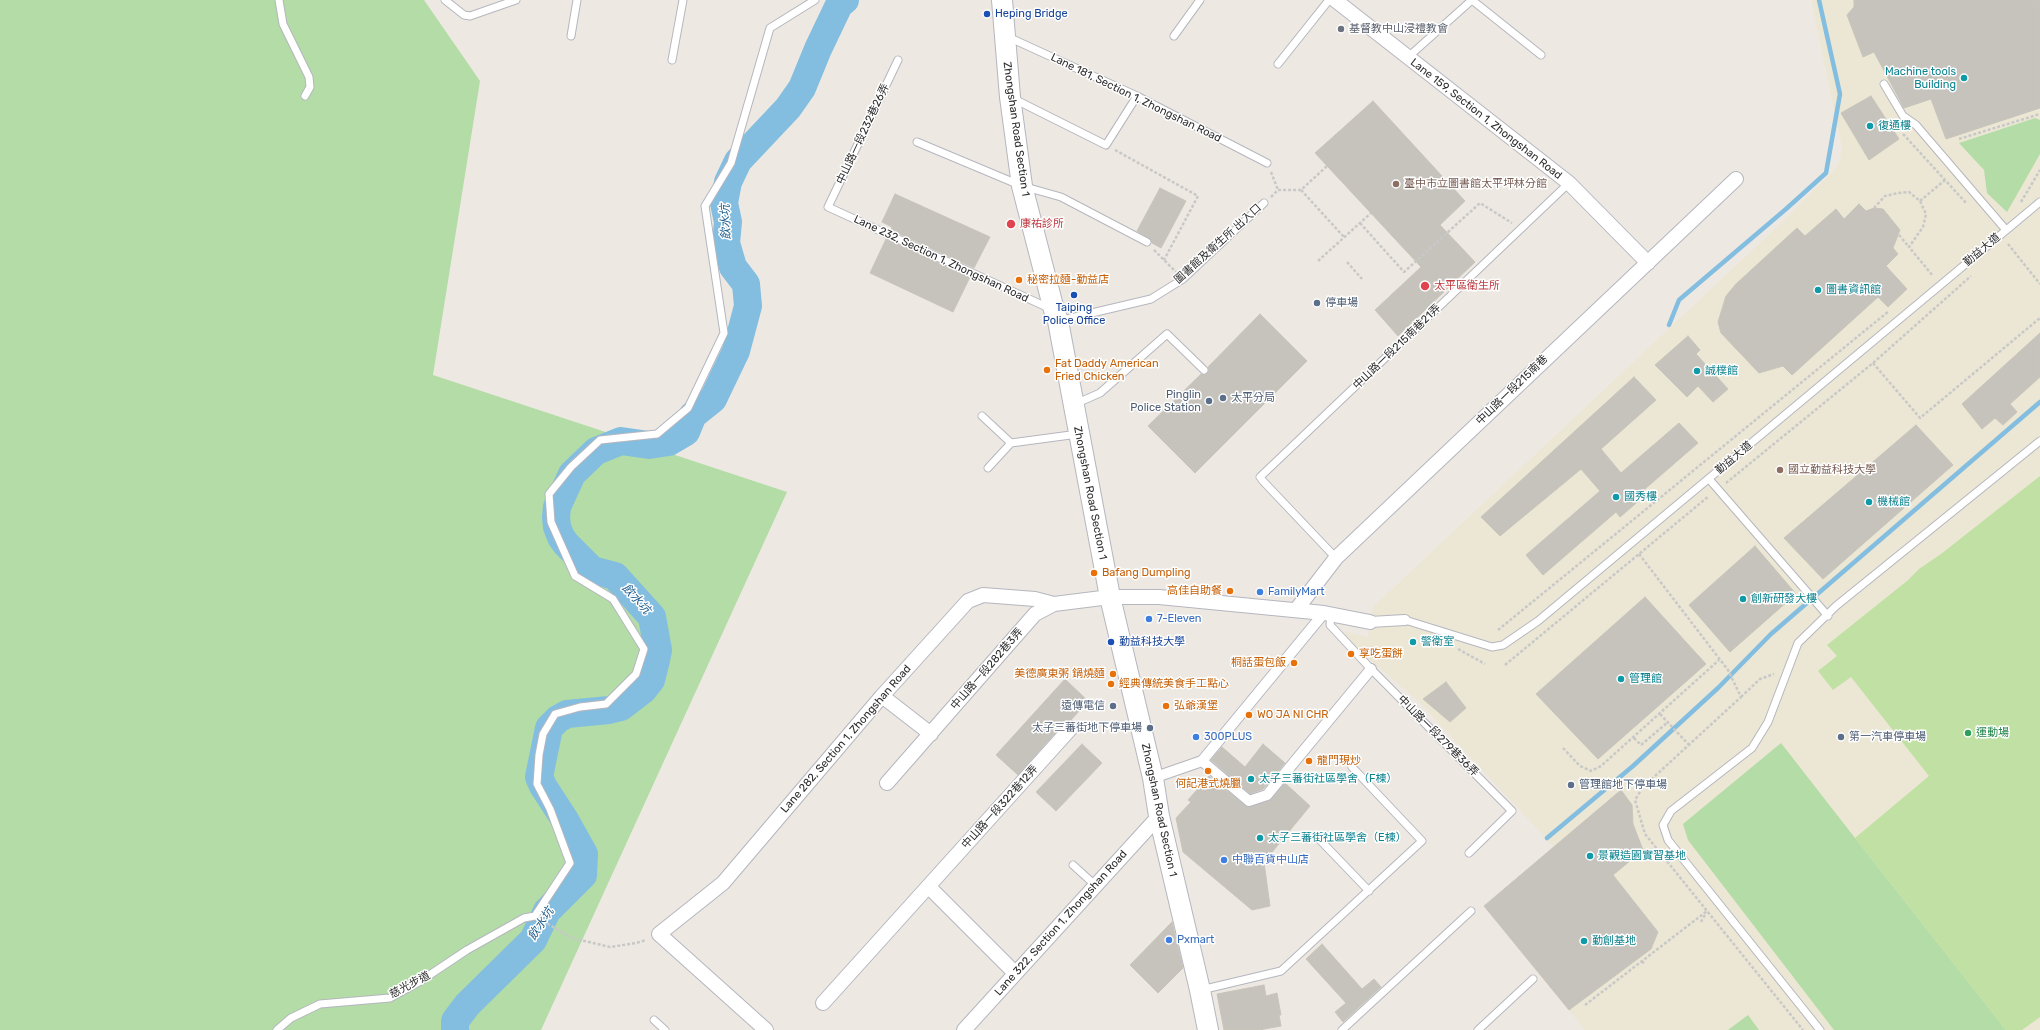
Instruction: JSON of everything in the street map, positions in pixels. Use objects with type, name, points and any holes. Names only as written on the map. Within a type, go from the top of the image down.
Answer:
[{"type":"main road","name":"Zhongshan Road Section 1","points":[[1002,0],[1010,96],[1022,186],[1056,316],[1110,597],[1153,778],[1159,816],[1208,1030]]},
{"type":"street","name":"Lane 159, Section 1, Zhongshan Road","points":[[1335,0],[1568,183],[1648,263]]},
{"type":"street","name":"中山路一段215南巷","points":[[1296,610],[1336,558],[1736,178]]},
{"type":"street","name":"Lane 282, Section 1, Zhongshan Road","points":[[659,934],[722,883],[882,696],[968,601],[983,595],[1035,599],[1054,604]]},
{"type":"street","name":"中山路一段282巷3弄","points":[[887,783],[1035,614],[1054,604],[1110,597],[1159,597],[1296,610],[1370,622]]},
{"type":"street","points":[[1153,778],[1202,761],[1327,614]]},
{"type":"street","points":[[1370,622],[1405,620]]},
{"type":"street","points":[[1202,761],[1249,801],[1267,795],[1371,669]]},
{"type":"street","points":[[882,696],[931,734]]},
{"type":"street","name":"中山路一段322巷12弄","points":[[823,1003],[1071,728]]},
{"type":"street","name":"Lane 322, Section 1, Zhongshan Road","points":[[964,1030],[1159,816]]},
{"type":"street","points":[[929,887],[1015,973]]},
{"type":"street","points":[[659,934],[766,1030]]},
{"type":"lane","points":[[280,0],[283,24],[310,77],[310,87],[305,96]]},
{"type":"lane","points":[[445,0],[464,15],[470,16],[516,0]]},
{"type":"lane","points":[[571,36],[578,0]]},
{"type":"lane","points":[[672,60],[683,0]]},
{"type":"lane","name":"慈光步道","points":[[277,1030],[291,1018],[320,1004],[390,998],[419,982],[467,950],[524,918],[535,916],[570,863],[550,809],[537,784],[538,755],[543,734],[555,714],[580,707],[606,704],[636,674],[644,649],[613,599],[575,576],[551,522],[549,494],[571,467],[600,440],[657,434],[688,408],[724,333],[705,206],[731,163],[770,28],[815,0]]},
{"type":"lane","points":[[1174,36],[1200,0]]},
{"type":"lane","points":[[1278,64],[1329,0]]},
{"type":"lane","points":[[1407,58],[1472,0],[1541,55]]},
{"type":"lane","name":"Lane 181, Section 1, Zhongshan Road","points":[[1004,35],[1138,96],[1267,163]]},
{"type":"lane","name":"中山路一段232巷26弄","points":[[828,207],[898,60]]},
{"type":"lane","points":[[1884,84],[1903,116],[1916,125],[2006,230]]},
{"type":"lane","points":[[1010,96],[1106,145],[1138,96]]},
{"type":"lane","points":[[917,142],[1022,186],[1061,197],[1147,242]]},
{"type":"lane","name":"中山路一段215南巷21弄","points":[[1336,558],[1261,478],[1568,183]]},
{"type":"lane","name":"勤益大道","points":[[1405,620],[1492,646],[1503,645],[1538,621],[2040,202]]},
{"type":"lane","name":"圖書館及衛生所 出入口","points":[[1056,316],[1151,299],[1183,279],[1264,203]]},
{"type":"lane","name":"Lane 232, Section 1, Zhongshan Road","points":[[828,207],[1056,316]]},
{"type":"lane","points":[[1073,405],[1100,393],[1167,334],[1204,370]]},
{"type":"lane","points":[[982,416],[1011,443]]},
{"type":"lane","points":[[988,468],[1011,443],[1078,434]]},
{"type":"lane","points":[[1820,1030],[1668,840],[1663,825],[1671,811],[1752,748],[1768,722],[1798,643],[1828,616],[1836,606],[2039,444]]},
{"type":"lane","points":[[1709,479],[1828,616]]},
{"type":"lane","name":"中山路一段279巷36弄","points":[[1327,614],[1330,625],[1371,669],[1512,811],[1469,853]]},
{"type":"lane","points":[[1200,990],[1281,972],[1422,841],[1352,767]]},
{"type":"lane","points":[[1320,840],[1369,891]]},
{"type":"lane","points":[[1073,865],[1095,886]]},
{"type":"lane","points":[[1342,1030],[1471,911]]},
{"type":"lane","points":[[1478,1030],[1533,979]]},
{"type":"lane","points":[[654,1020],[665,1030]]},
{"type":"path","points":[[1959,139],[2040,114]]},
{"type":"path","points":[[1903,134],[1970,207]]},
{"type":"path","points":[[1106,145],[1198,196],[1164,260]]},
{"type":"path","points":[[1267,163],[1278,190]]},
{"type":"path","points":[[1264,203],[1278,190],[1301,190],[1327,166]]},
{"type":"path","points":[[2030,197],[2019,206],[2040,170]]},
{"type":"path","points":[[1920,201],[1945,180]]},
{"type":"path","points":[[1301,190],[1344,238]]},
{"type":"path","points":[[1874,208],[1885,196],[1898,193],[1909,192],[1920,201],[1926,214],[1923,227],[1909,247]]},
{"type":"path","points":[[1360,223],[1404,272],[1480,203],[1521,228]]},
{"type":"path","points":[[1318,261],[1371,213]]},
{"type":"path","points":[[1899,235],[1933,276]]},
{"type":"path","points":[[2002,249],[2013,239]]},
{"type":"path","points":[[1147,242],[1183,279]]},
{"type":"path","points":[[2008,244],[2040,284]]},
{"type":"path","points":[[1347,262],[1362,278]]},
{"type":"path","points":[[1927,281],[1938,271]]},
{"type":"path","points":[[1505,665],[1873,362],[1973,275]]},
{"type":"path","points":[[1498,630],[1891,310]]},
{"type":"path","points":[[1873,362],[1920,418],[2040,318]]},
{"type":"path","points":[[1639,554],[1728,670],[1734,686],[1741,697]]},
{"type":"path","points":[[1563,748],[1580,766],[1591,771],[1601,766],[1634,738],[1719,660]]},
{"type":"path","points":[[1774,674],[1760,679],[1690,746],[1644,787],[1635,800],[1645,834],[1803,1030]]},
{"type":"path","points":[[1660,714],[1690,746]]},
{"type":"path","points":[[1634,738],[1641,745],[1668,722]]},
{"type":"path","points":[[1701,922],[1707,911]]},
{"type":"path","points":[[1585,1004],[1707,911]]},
{"type":"path","points":[[547,923],[572,938],[610,947],[636,944],[659,934]]},
{"type":"path","points":[[1642,961],[1645,965]]},
{"type":"shaded area","name":"國立勤益科技大學","points":[[1811,0],[2040,0],[2040,1030],[1585,1030],[1484,906],[1554,847],[1418,701],[1348,640],[1344,631],[1368,637],[1373,607],[1782,222],[1838,166],[1842,148]]},
{"type":"green space","points":[[0,0],[424,0],[480,81],[433,375],[787,492],[541,1030],[0,1030]]},
{"type":"green space","points":[[2035,118],[2040,120],[2040,154],[2007,212],[1987,193],[1984,170],[1959,143]]},
{"type":"green space","name":"運動場","points":[[2040,476],[2040,1017],[2022,1030],[2006,1030],[1855,838],[1929,776],[1851,677],[1833,690],[1818,671],[1837,656],[1827,645],[1907,581],[1919,569],[1941,554]]},
{"type":"green space","points":[[1781,743],[2006,1030],[1834,1030],[1688,840],[1683,824]]},
{"type":"green space","points":[[1748,1015],[1759,1030],[1728,1030]]},
{"type":"building","name":"Machine tools Building","points":[[1854,0],[2040,0],[2040,108],[1946,139],[1931,99],[1904,108],[1874,52],[1863,57],[1847,15],[1854,7]]},
{"type":"building","name":"復通樓","points":[[1871,96],[1899,139],[1869,160],[1841,113]]},
{"type":"building","name":"臺中市立圖書館太平坪林分館","points":[[1373,101],[1465,201],[1440,225],[1475,262],[1398,336],[1375,310],[1421,267],[1315,153]]},
{"type":"building","points":[[1160,188],[1186,201],[1161,248],[1152,243],[1149,238],[1137,231]]},
{"type":"building","points":[[895,194],[990,237],[974,268],[891,230],[892,227],[882,222]]},
{"type":"building","name":"圖書資訊館","points":[[1859,204],[1866,211],[1874,208],[1883,209],[1900,230],[1893,248],[1898,254],[1886,266],[1907,289],[1888,307],[1878,297],[1792,375],[1783,366],[1759,373],[1721,333],[1718,322],[1726,296],[1736,284],[1797,228],[1805,236],[1836,209],[1844,219]]},
{"type":"building","points":[[886,239],[970,277],[953,312],[870,273]]},
{"type":"building","name":"太平分局","points":[[1260,314],[1307,361],[1195,473],[1148,426],[1201,374],[1207,374],[1209,371],[1208,367]]},
{"type":"building","points":[[2040,333],[2040,377],[2010,404],[2017,412],[2003,425],[1995,418],[1982,429],[1962,404]]},
{"type":"building","name":"誠樸館","points":[[1688,336],[1700,350],[1696,354],[1728,389],[1713,402],[1698,386],[1687,397],[1655,365]]},
{"type":"building","points":[[1634,377],[1656,400],[1601,449],[1621,473],[1679,423],[1698,443],[1638,495],[1641,499],[1620,517],[1616,512],[1543,575],[1526,555],[1600,491],[1581,469],[1500,536],[1481,517]]},
{"type":"building","name":"機械館","points":[[1916,425],[1953,465],[1823,579],[1784,538]]},
{"type":"building","name":"創新研發大樓","points":[[1755,546],[1796,594],[1730,652],[1689,605]]},
{"type":"building","name":"管理館","points":[[1645,597],[1706,664],[1598,759],[1536,694]]},
{"type":"building","points":[[1065,679],[1088,701],[1071,720],[1065,722],[1018,775],[996,755]]},
{"type":"building","points":[[1446,682],[1466,708],[1450,722],[1423,699]]},
{"type":"building","points":[[1082,744],[1102,763],[1056,811],[1036,792]]},
{"type":"building","name":"太子三蕃街社區學舍（F棟）","points":[[1263,744],[1285,763],[1263,789],[1250,794],[1211,760],[1222,747],[1245,767]]},
{"type":"building","points":[[1209,776],[1247,807],[1269,801],[1285,783],[1310,806],[1264,862],[1270,906],[1252,910],[1183,852],[1176,818],[1191,802],[1188,800]]},
{"type":"building","name":"勤創基地","points":[[1621,790],[1632,805],[1633,824],[1643,850],[1613,875],[1658,932],[1651,949],[1569,1010],[1484,906]]},
{"type":"building","name":"Pxmart","points":[[1172,922],[1183,968],[1158,993],[1130,965]]},
{"type":"building","points":[[1322,944],[1362,989],[1374,979],[1381,987],[1343,1022],[1335,1012],[1346,1003],[1306,959]]},
{"type":"building","points":[[1264,985],[1266,996],[1277,993],[1281,1015],[1279,1015],[1281,1026],[1259,1030],[1224,1030],[1217,994]]},
{"type":"waterway","name":"飲水坑","points":[[455,1030],[455,1021],[467,1005],[533,940],[547,911],[583,875],[584,854],[539,777],[549,728],[558,719],[567,714],[609,710],[621,707],[643,690],[651,680],[658,650],[652,617],[615,576],[592,570],[566,544],[557,527],[557,507],[572,474],[596,451],[621,441],[649,445],[669,442],[686,432],[693,415],[713,399],[736,351],[748,306],[746,284],[733,267],[726,243],[728,222],[724,203],[728,182],[738,161],[788,108],[802,88],[818,49],[839,5],[845,0]]},
{"type":"waterway","points":[[1669,325],[1679,300],[1826,173],[1840,94],[1819,0]]},
{"type":"waterway","points":[[1547,838],[1633,766],[1718,688],[1771,634],[2040,402]]},
{"type":"place","name":"Heping Bridge","points":[[987,14]]},
{"type":"place","name":"基督教中山浸禮教會","points":[[1341,29]]},
{"type":"place","name":"Machine tools Building","points":[[1964,78]]},
{"type":"place","name":"復通樓","points":[[1870,126]]},
{"type":"place","name":"臺中市立圖書館太平坪林分館","points":[[1396,184]]},
{"type":"place","name":"康祐診所","points":[[1011,224]]},
{"type":"place","name":"秘密拉麵-勤益店","points":[[1019,280]]},
{"type":"place","name":"太平區衛生所","points":[[1425,286]]},
{"type":"place","name":"圖書資訊館","points":[[1818,290]]},
{"type":"place","name":"Taiping Police Office","points":[[1074,295]]},
{"type":"place","name":"停車場","points":[[1317,303]]},
{"type":"place","name":"Fat Daddy American Fried Chicken","points":[[1047,370]]},
{"type":"place","name":"誠樸館","points":[[1697,371]]},
{"type":"place","name":"太平分局","points":[[1223,398]]},
{"type":"place","name":"Pinglin Police Station","points":[[1209,401]]},
{"type":"place","name":"國立勤益科技大學","points":[[1780,470]]},
{"type":"place","name":"國秀樓","points":[[1616,497]]},
{"type":"place","name":"機械館","points":[[1869,502]]},
{"type":"place","name":"Bafang Dumpling","points":[[1094,573]]},
{"type":"place","name":"高佳自助餐","points":[[1230,591]]},
{"type":"place","name":"FamilyMart","points":[[1260,592]]},
{"type":"place","name":"創新研發大樓","points":[[1743,599]]},
{"type":"place","name":"7-Eleven","points":[[1149,619]]},
{"type":"place","name":"勤益科技大學","points":[[1111,642]]},
{"type":"place","name":"警衛室","points":[[1413,642]]},
{"type":"place","name":"享吃蛋餅","points":[[1351,654]]},
{"type":"place","name":"桐話蛋包飯","points":[[1294,663]]},
{"type":"place","name":"美德廣東粥 鍋燒麵","points":[[1113,674]]},
{"type":"place","name":"管理館","points":[[1621,679]]},
{"type":"place","name":"經典傳統美食手工點心","points":[[1111,684]]},
{"type":"place","name":"遠傳電信","points":[[1113,706]]},
{"type":"place","name":"弘爺漢堡","points":[[1166,706]]},
{"type":"place","name":"WO JA NI CHR","points":[[1249,715]]},
{"type":"place","name":"太子三蕃街地下停車場","points":[[1150,728]]},
{"type":"place","name":"運動場","points":[[1968,733]]},
{"type":"place","name":"300PLUS","points":[[1196,737]]},
{"type":"place","name":"第一汽車停車場","points":[[1841,737]]},
{"type":"place","name":"龍門現炒","points":[[1309,761]]},
{"type":"place","name":"何記港式燒臘","points":[[1208,771]]},
{"type":"place","name":"太子三蕃街社區學舍（F棟）","points":[[1251,779]]},
{"type":"place","name":"管理館地下停車場","points":[[1571,785]]},
{"type":"place","name":"太子三蕃街社區學舍（E棟）","points":[[1260,838]]},
{"type":"place","name":"景觀造園實習基地","points":[[1590,856]]},
{"type":"place","name":"中聯百貨中山店","points":[[1224,860]]},
{"type":"place","name":"Pxmart","points":[[1169,940]]},
{"type":"place","name":"勤創基地","points":[[1584,941]]}]
